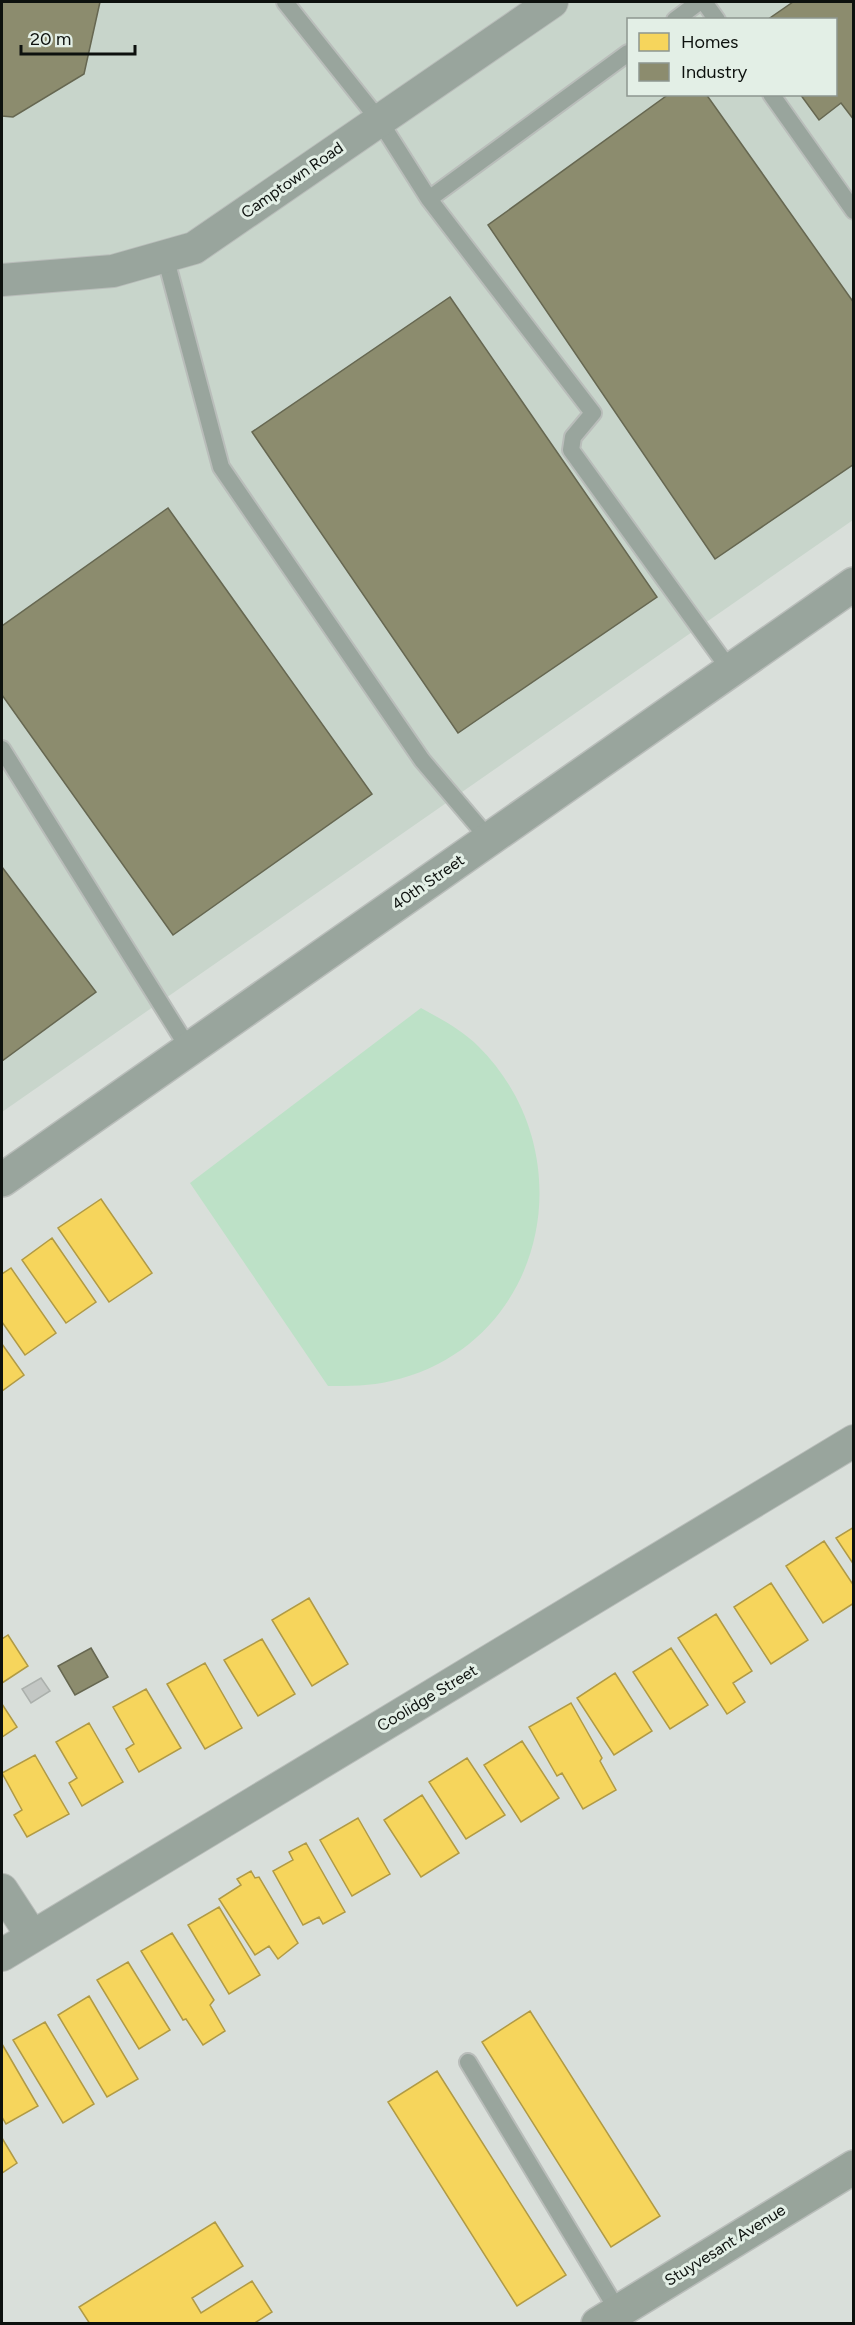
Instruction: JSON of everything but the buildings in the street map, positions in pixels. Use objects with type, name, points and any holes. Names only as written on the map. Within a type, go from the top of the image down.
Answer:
[{"type":"main road","name":"Stuyvesant Avenue","points":[[608,2317],[854,2167]]},
{"type":"street","name":"Camptown Road","points":[[2,280],[113,271],[194,248],[552,2]]},
{"type":"street","name":"40th Street","points":[[2,1179],[854,584]]},
{"type":"street","name":"Coolidge Street","points":[[2,1955],[854,1441]]},
{"type":"street","points":[[2,1890],[32,1936]]},
{"type":"lane","points":[[285,2],[380,120],[429,199],[592,413],[573,437],[571,450],[730,670]]},
{"type":"lane","points":[[678,18],[699,2]]},
{"type":"lane","points":[[704,2],[716,18]]},
{"type":"lane","points":[[429,199],[627,54]]},
{"type":"lane","points":[[772,96],[854,210]]},
{"type":"lane","points":[[165,256],[221,467],[422,760],[489,839]]},
{"type":"lane","points":[[2,749],[189,1049]]},
{"type":"lane","points":[[468,2062],[608,2317]]},
{"type":"shaded area","points":[[2,2],[853,2],[853,520],[2,1112]]},
{"type":"green space","points":[[421,1008],[472,1040],[512,1090],[532,1139],[540,1190],[534,1241],[516,1288],[486,1329],[444,1361],[391,1381],[368,1385],[328,1386],[190,1183]]}]
